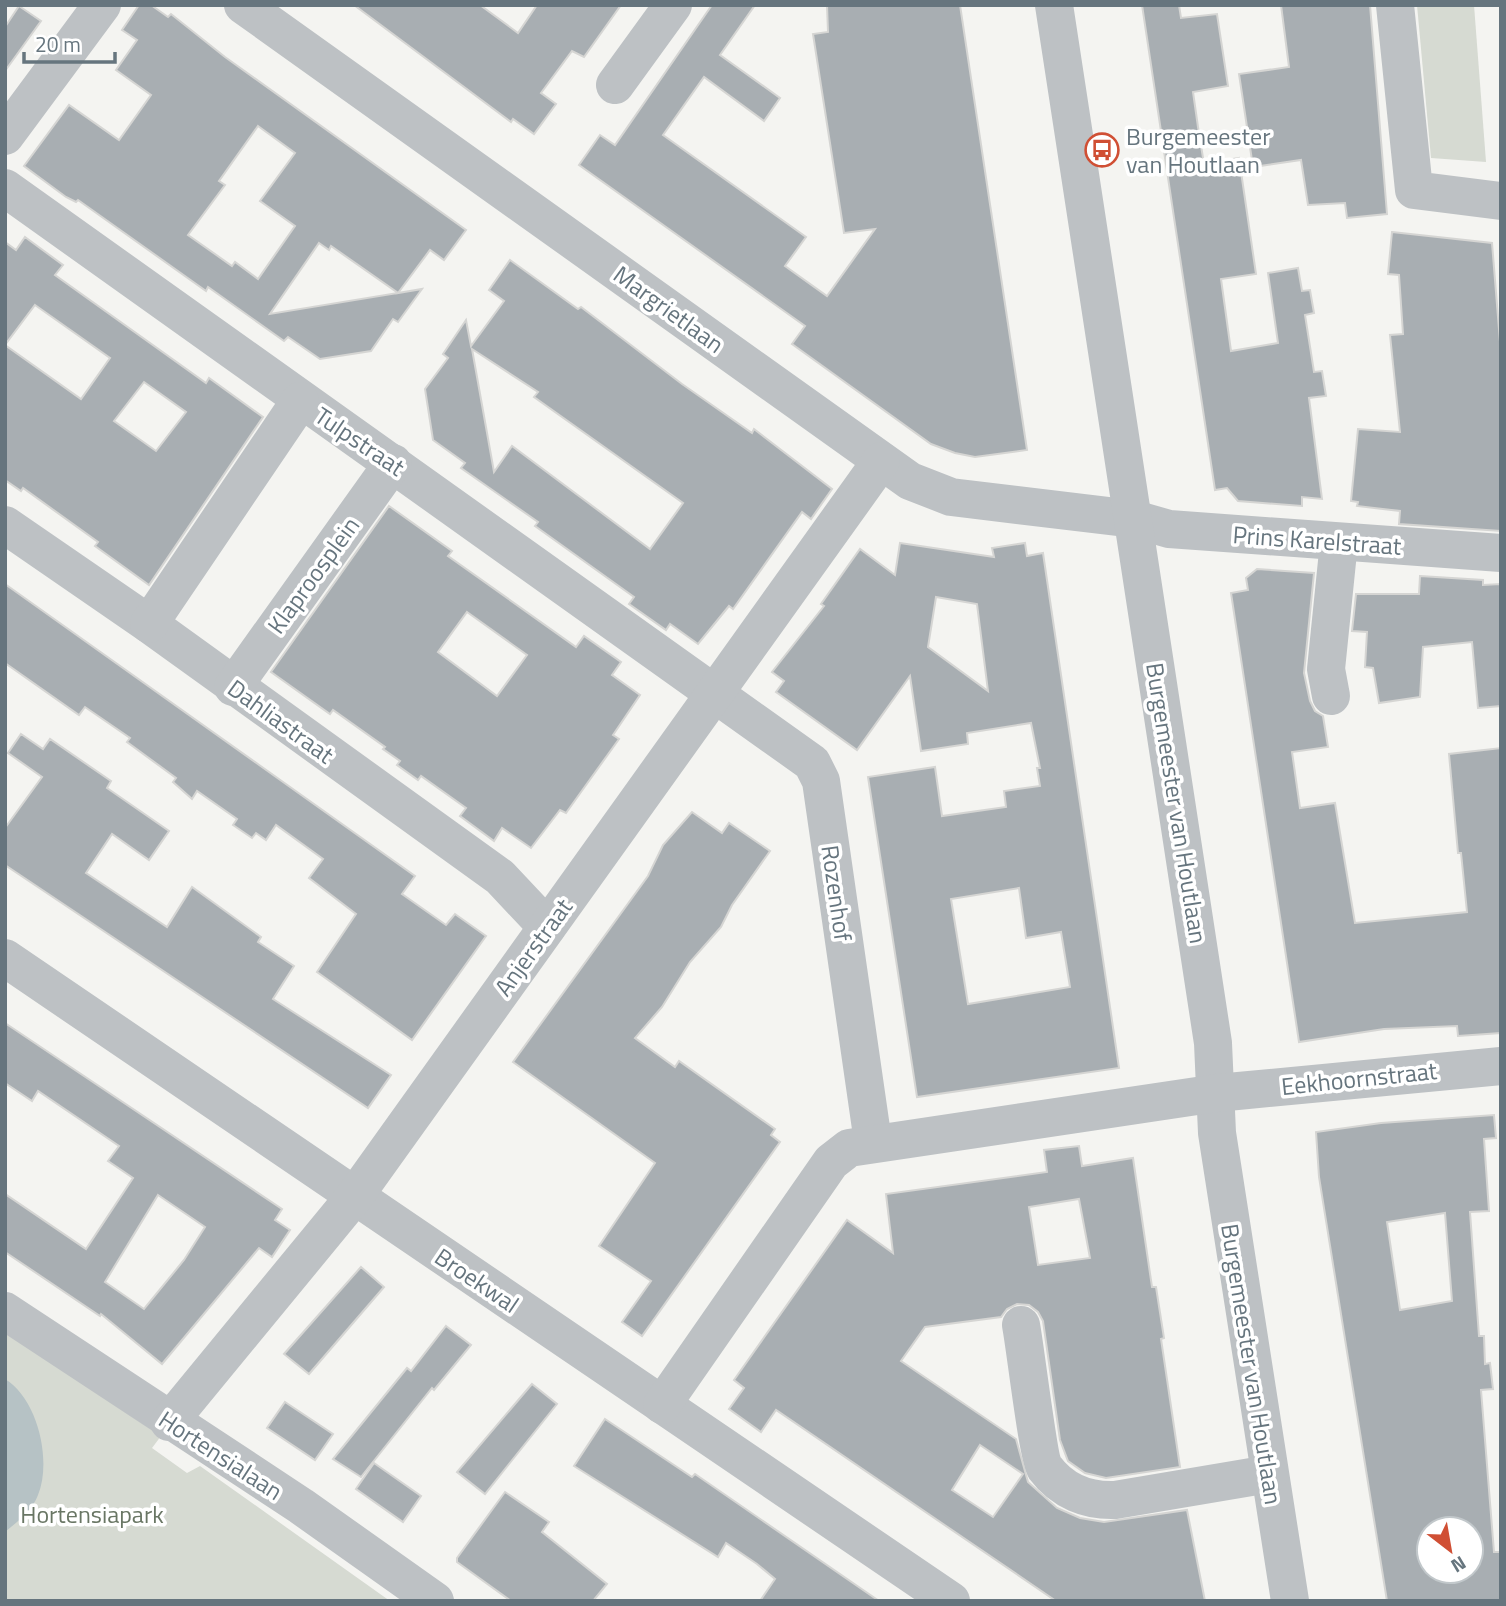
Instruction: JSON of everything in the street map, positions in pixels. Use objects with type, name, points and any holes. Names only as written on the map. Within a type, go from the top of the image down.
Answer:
[{"type":"street","points":[[5,136],[102,5]]},
{"type":"street","name":"Margrietlaan","points":[[243,5],[910,481],[951,497],[1134,519]]},
{"type":"street","points":[[615,85],[673,5]]},
{"type":"street","name":"Burgemeester van Houtlaan","points":[[1054,5],[1213,1043],[1217,1133],[1290,1601]]},
{"type":"street","points":[[1395,5],[1414,190],[1501,201]]},
{"type":"street","name":"Tulpstraat","points":[[5,188],[300,401],[393,463],[714,696]]},
{"type":"street","points":[[149,624],[300,401]]},
{"type":"street","name":"Anjerstraat","points":[[169,1422],[354,1197],[881,461]]},
{"type":"street","name":"Klaproosplein","points":[[233,687],[393,463]]},
{"type":"street","name":"Prins Karelstraat","points":[[1134,519],[1169,529],[1501,553]]},
{"type":"street","name":"Dahliastraat","points":[[5,525],[149,624],[500,877],[547,927]]},
{"type":"street","points":[[1331,696],[1326,669],[1339,542]]},
{"type":"street","name":"Rozenhof","points":[[714,696],[811,763],[821,781],[873,1143]]},
{"type":"street","name":"Broekwal","points":[[5,958],[951,1601]]},
{"type":"street","name":"Eekhoornstraat","points":[[1217,1093],[1501,1066]]},
{"type":"street","points":[[662,1405],[831,1162],[849,1148],[1217,1093]]},
{"type":"street","name":"Hortensialaan","points":[[5,1311],[169,1422],[301,1506],[435,1601]]},
{"type":"street","points":[[1021,1325],[1044,1466],[1077,1495],[1115,1500],[1269,1474]]},
{"type":"green space","points":[[1417,5],[1474,5],[1486,162],[1431,158]]},
{"type":"green space","name":"Hortensiapark","points":[[5,1332],[161,1436],[152,1448],[187,1473],[200,1466],[390,1601],[5,1601]]},
{"type":"shaded area","points":[[5,1379],[16,1388],[34,1416],[43,1465],[42,1481],[35,1501],[5,1532]]},
{"type":"building","points":[[139,5],[151,5],[168,17],[171,14],[225,57],[466,230],[444,260],[430,250],[398,293],[422,289],[398,322],[393,319],[371,351],[320,359],[288,337],[284,341],[208,287],[206,291],[78,200],[76,202],[66,197],[24,166],[69,105],[119,140],[151,95],[116,70],[137,40],[122,30]],"holes":[[[258,126],[295,153],[260,201],[295,226],[258,279],[235,262],[232,266],[188,235],[225,185],[219,181]],[[319,243],[329,250],[331,246],[398,293],[270,314]]]},
{"type":"building","points":[[354,5],[480,5],[518,33],[537,5],[621,5],[584,57],[572,51],[541,93],[556,104],[534,134],[513,119],[511,122]]},
{"type":"building","points":[[712,5],[755,5],[720,55],[780,98],[764,121],[704,77],[663,135],[806,237],[785,266],[827,296],[875,229],[844,233],[813,34],[828,32],[827,5],[960,5],[1027,450],[975,457],[931,444],[792,344],[805,326],[579,165],[600,135],[615,145]]},
{"type":"building","points":[[1142,5],[1179,5],[1181,18],[1217,14],[1228,86],[1193,92],[1198,127],[1204,164],[1239,158],[1256,274],[1221,279],[1231,351],[1278,343],[1268,273],[1298,268],[1302,291],[1310,290],[1314,313],[1305,315],[1314,372],[1322,371],[1326,396],[1309,398],[1322,499],[1302,497],[1302,506],[1238,501],[1227,488],[1215,490]]},
{"type":"building","points":[[1281,5],[1370,5],[1387,214],[1347,218],[1345,203],[1308,205],[1301,160],[1253,167],[1239,74],[1289,67]]},
{"type":"building","points":[[19,6],[41,21],[5,71],[5,27]]},
{"type":"building","points":[[1392,232],[1492,243],[1501,354],[1501,531],[1399,524],[1400,511],[1357,506],[1358,502],[1351,501],[1358,429],[1400,432],[1390,335],[1403,334],[1399,275],[1388,274]]},
{"type":"building","points":[[25,237],[63,265],[55,275],[206,383],[209,378],[263,417],[149,585],[95,546],[98,542],[23,488],[21,491],[5,480],[5,345],[5,242],[16,250]],"holes":[[[35,305],[110,358],[81,399],[5,345]],[[144,382],[186,412],[156,451],[114,421]]]},
{"type":"building","points":[[510,260],[578,309],[581,307],[752,433],[754,429],[832,489],[811,519],[802,512],[733,609],[729,606],[698,644],[670,624],[666,630],[629,604],[634,597],[535,526],[538,522],[461,468],[465,463],[433,440],[425,389],[448,358],[443,354],[466,320],[471,346],[504,301],[489,290]],"holes":[[[472,349],[538,392],[534,397],[683,503],[650,549],[512,446],[494,472]]]},
{"type":"building","points":[[389,506],[452,551],[448,556],[576,647],[584,636],[621,662],[612,675],[640,695],[613,735],[619,739],[566,813],[560,810],[531,848],[502,828],[494,841],[460,816],[466,808],[421,776],[418,780],[397,765],[400,761],[383,749],[385,747],[333,710],[330,714],[271,672]],"holes":[[[467,612],[527,655],[497,696],[438,652]]]},
{"type":"building","points":[[900,543],[994,557],[992,548],[1025,543],[1027,556],[1043,553],[1119,1068],[917,1097],[868,777],[935,767],[942,816],[1006,807],[1004,791],[1040,786],[1037,768],[1040,768],[1031,723],[967,733],[968,744],[921,751],[910,676],[857,750],[776,692],[784,681],[772,672],[824,606],[821,604],[860,549],[895,575]],"holes":[[[936,597],[977,604],[988,691],[928,647]],[[1019,888],[1026,938],[1061,932],[1070,987],[968,1004],[951,899]]]},
{"type":"building","points":[[1257,569],[1314,573],[1304,673],[1310,701],[1315,711],[1323,716],[1328,747],[1292,752],[1300,808],[1335,803],[1355,923],[1467,912],[1461,853],[1458,853],[1449,754],[1501,748],[1501,1033],[1458,1036],[1457,1026],[1384,1029],[1299,1042],[1231,593],[1248,590],[1246,578]]},
{"type":"building","points":[[1420,576],[1483,580],[1483,585],[1501,584],[1501,706],[1478,708],[1472,642],[1423,647],[1420,697],[1379,703],[1373,668],[1365,667],[1367,632],[1352,631],[1356,594],[1419,594]]},
{"type":"building","points":[[5,584],[415,876],[402,894],[446,925],[455,914],[486,936],[412,1040],[317,972],[356,914],[309,878],[323,859],[276,825],[266,840],[256,833],[252,838],[233,825],[237,819],[197,791],[192,799],[173,782],[176,778],[127,742],[130,738],[85,707],[79,715],[5,663]]},
{"type":"building","points":[[21,734],[43,749],[50,739],[111,781],[107,788],[169,831],[149,860],[112,834],[86,873],[167,927],[192,887],[261,937],[258,942],[294,966],[273,999],[391,1075],[368,1108],[5,865],[5,828],[42,777],[8,753]]},
{"type":"building","points":[[692,812],[722,833],[729,823],[770,851],[732,905],[721,927],[690,962],[662,1007],[635,1038],[675,1067],[679,1061],[775,1129],[771,1135],[780,1142],[642,1336],[622,1322],[651,1281],[599,1246],[655,1163],[513,1062],[648,876],[663,845]]},
{"type":"building","points":[[5,1023],[282,1209],[275,1220],[290,1230],[272,1257],[259,1248],[162,1364],[101,1314],[100,1316],[5,1252],[5,1194],[86,1249],[133,1178],[108,1161],[119,1146],[38,1091],[32,1101],[5,1083]],"holes":[[[158,1195],[205,1227],[184,1260],[144,1309],[105,1282]]]},
{"type":"building","points":[[1494,1115],[1496,1138],[1484,1139],[1489,1211],[1470,1212],[1479,1336],[1484,1336],[1485,1364],[1490,1363],[1493,1389],[1481,1390],[1494,1552],[1501,1552],[1501,1601],[1387,1601],[1319,1177],[1316,1132],[1381,1123]],"holes":[[[1445,1213],[1452,1301],[1400,1310],[1387,1222]]]},
{"type":"building","points":[[1079,1146],[1082,1166],[1133,1158],[1152,1287],[1156,1287],[1164,1338],[1161,1339],[1180,1467],[1106,1478],[1085,1473],[1068,1461],[1060,1440],[1043,1321],[1038,1312],[1029,1305],[1017,1304],[1007,1309],[1001,1317],[925,1327],[901,1361],[1016,1439],[1028,1482],[1057,1508],[1080,1518],[1104,1522],[1187,1510],[1205,1601],[1056,1601],[776,1410],[761,1432],[729,1409],[744,1388],[734,1380],[847,1220],[893,1253],[886,1194],[1047,1172],[1044,1150]],"holes":[[[1079,1199],[1090,1258],[1038,1265],[1029,1207]],[[980,1445],[1023,1474],[993,1517],[952,1490]]]},
{"type":"building","points":[[361,1267],[384,1287],[309,1374],[284,1354]]},
{"type":"building","points":[[446,1326],[471,1345],[434,1390],[432,1388],[361,1477],[333,1459],[407,1368],[411,1371]]},
{"type":"building","points":[[532,1384],[557,1404],[485,1494],[457,1472]]},
{"type":"building","points":[[285,1402],[333,1434],[315,1460],[267,1428]]},
{"type":"building","points":[[605,1419],[692,1477],[695,1474],[879,1601],[760,1601],[775,1579],[757,1564],[726,1543],[718,1557],[574,1466]]},
{"type":"building","points":[[374,1463],[421,1496],[403,1522],[356,1489]]},
{"type":"building","points":[[505,1492],[549,1522],[542,1532],[607,1584],[593,1601],[511,1601],[457,1562],[457,1558]]},
{"type":"place","name":"Burgemeester van Houtlaan","points":[[1102,150]]}]
